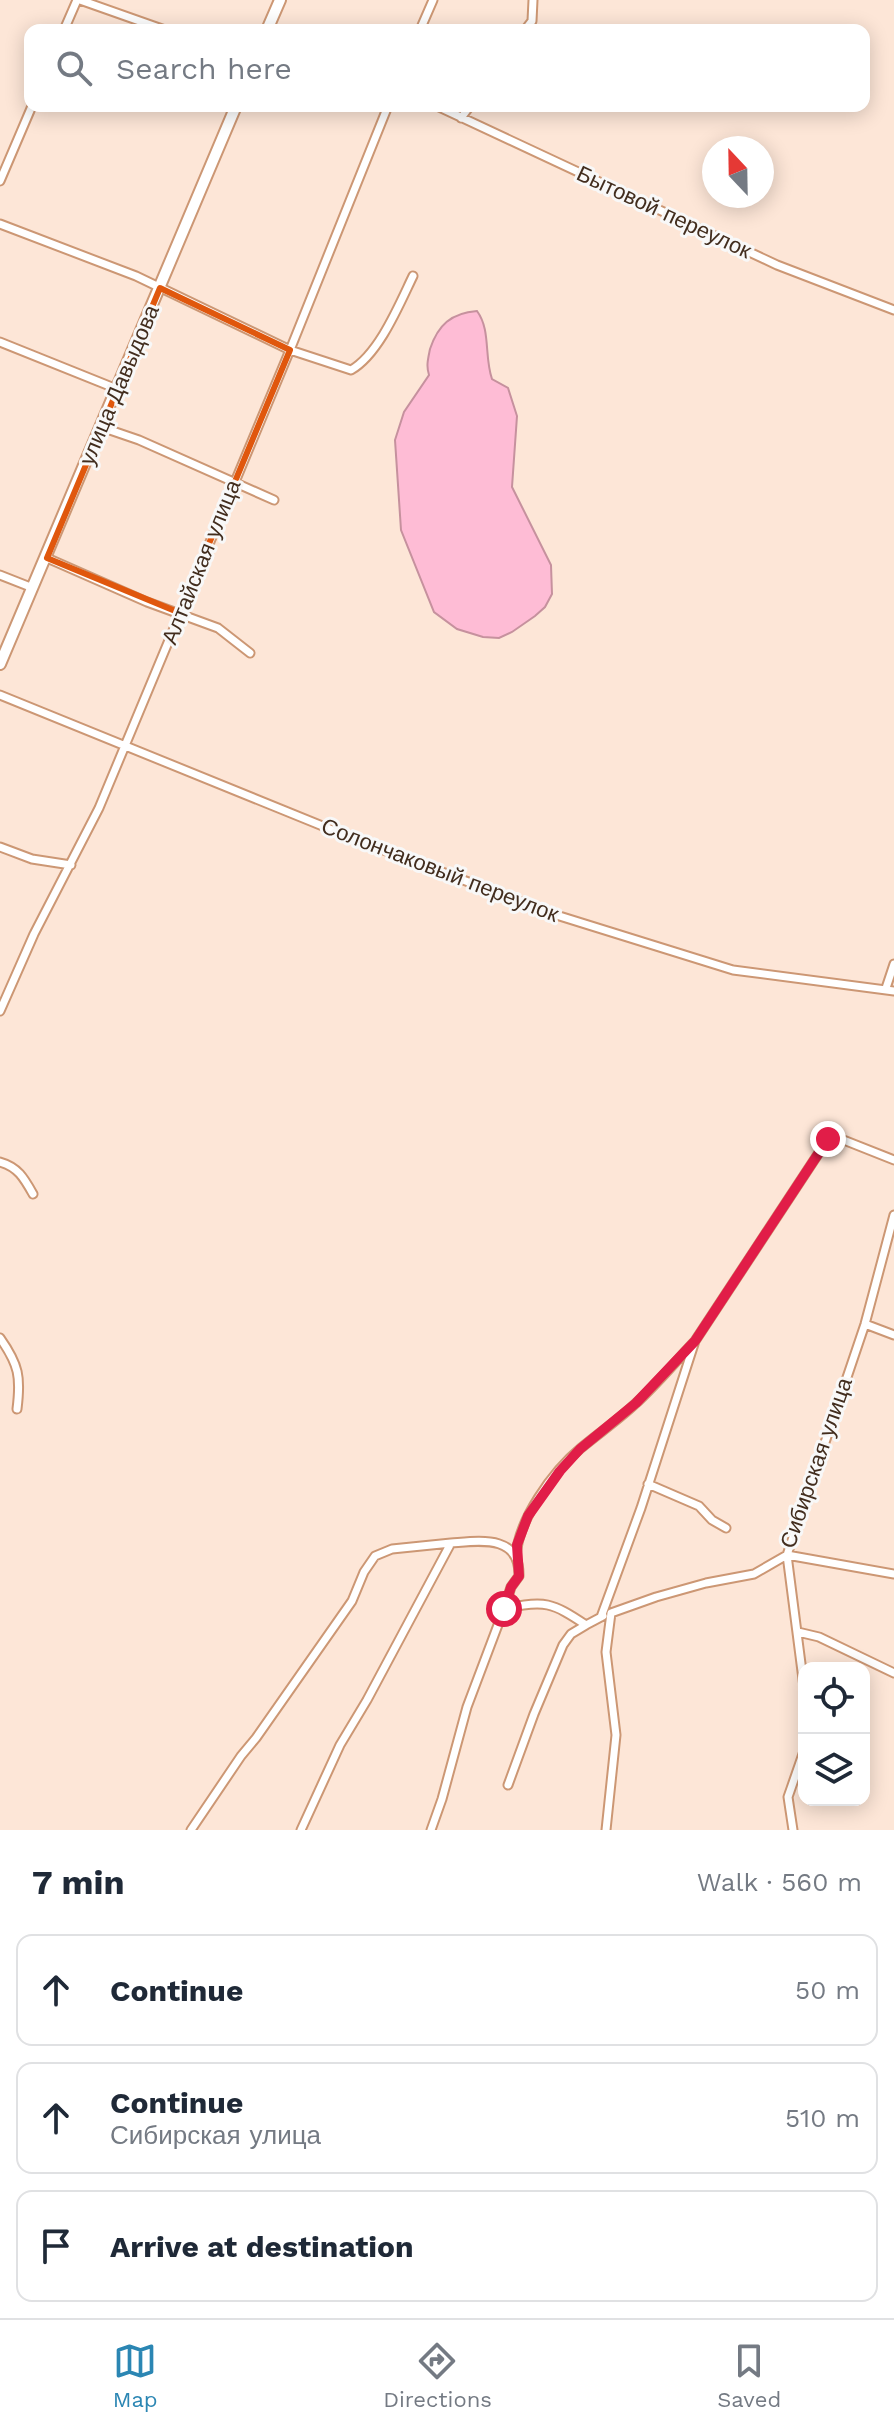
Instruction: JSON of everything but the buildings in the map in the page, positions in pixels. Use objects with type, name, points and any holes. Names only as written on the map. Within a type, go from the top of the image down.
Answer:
[{"type":"main road","points":[[272,24],[280,0]]},
{"type":"main road","name":"улица Давыдова","points":[[0,664],[233,112]]},
{"type":"street","points":[[67,24],[78,0],[148,24]]},
{"type":"street","points":[[423,24],[433,0]]},
{"type":"street","points":[[530,24],[533,0]]},
{"type":"street","points":[[0,181],[29,112]]},
{"type":"street","name":"Алтайская улица","points":[[0,1011],[34,934],[99,808],[386,112]]},
{"type":"street","name":"Бытовой переулок","points":[[449,112],[777,265],[894,310]]},
{"type":"street","points":[[461,118],[466,112]]},
{"type":"street","points":[[0,224],[72,250],[160,288],[290,350],[351,370],[363,364],[382,336],[413,276]]},
{"type":"street","points":[[0,342],[117,389]]},
{"type":"street","points":[[101,427],[139,440],[274,500]]},
{"type":"street","points":[[47,558],[147,602],[218,628],[250,653]]},
{"type":"street","points":[[0,575],[33,588]]},
{"type":"street","name":"Солончаковый переулок","points":[[0,695],[352,838],[553,914],[733,970],[890,989]]},
{"type":"street","points":[[0,847],[32,859],[71,865]]},
{"type":"street","points":[[890,989],[894,964]]},
{"type":"street","points":[[431,1830],[467,1707],[511,1587],[519,1576],[517,1545],[528,1516],[580,1449],[636,1403],[695,1341],[828,1139],[836,1137],[894,1160]]},
{"type":"street","points":[[0,1162],[22,1174],[33,1194]]},
{"type":"street","name":"Сибирская улица","points":[[508,1785],[563,1645],[571,1634],[601,1617],[668,1593],[754,1574],[787,1555],[865,1324],[894,1215]]},
{"type":"street","points":[[865,1324],[894,1335]]},
{"type":"street","points":[[0,1338],[21,1378],[17,1409]]},
{"type":"street","points":[[601,1617],[695,1341]]},
{"type":"street","points":[[648,1484],[699,1506],[712,1520],[726,1528]]},
{"type":"street","points":[[191,1830],[352,1601],[364,1572],[375,1556],[392,1549],[488,1540],[501,1543],[516,1558]]},
{"type":"street","points":[[301,1830],[340,1745],[451,1543]]},
{"type":"street","points":[[801,1662],[787,1555],[894,1574]]},
{"type":"street","points":[[504,1609],[521,1605],[555,1605],[586,1625]]},
{"type":"street","points":[[606,1830],[616,1735],[606,1652],[611,1613]]},
{"type":"street","points":[[798,1632],[819,1637],[894,1673]]},
{"type":"street","points":[[793,1830],[788,1797],[798,1768]]},
{"type":"highlighted area","points":[[160,288],[290,350],[180,613],[47,558]]},
{"type":"shaded area","points":[[477,311],[486,335],[492,379],[508,388],[517,416],[512,487],[551,565],[552,594],[545,607],[499,638],[457,629],[434,612],[401,530],[395,440],[404,412],[429,375],[430,349],[437,333],[460,314]]},
{"type":"route","points":[[504,1609],[511,1587],[519,1576],[517,1545],[528,1516],[580,1449],[636,1403],[695,1341],[828,1139]]}]
